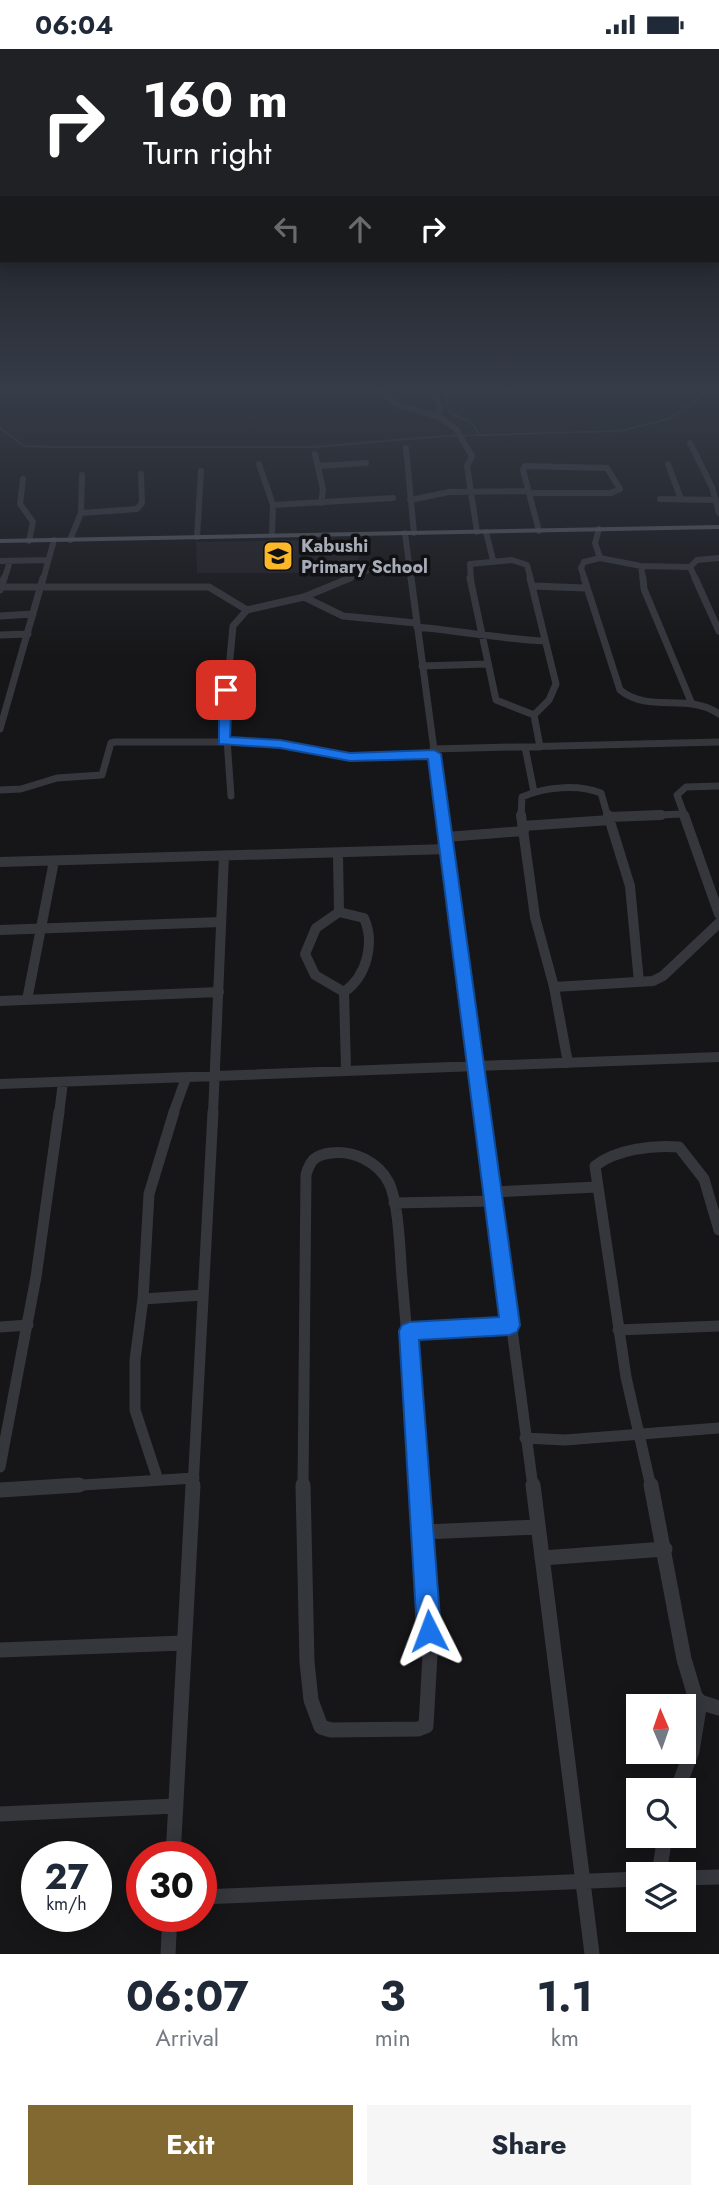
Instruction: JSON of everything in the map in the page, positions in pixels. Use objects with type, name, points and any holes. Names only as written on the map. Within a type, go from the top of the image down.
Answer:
[{"type":"main road","points":[[0,541],[719,527]]},
{"type":"street","points":[[23,479],[20,503],[33,522],[29,541]]},
{"type":"street","points":[[70,540],[82,513],[82,479]]},
{"type":"street","points":[[82,513],[136,509],[142,502],[141,479]]},
{"type":"street","points":[[197,537],[201,479]]},
{"type":"street","points":[[263,479],[273,505],[272,535]]},
{"type":"street","points":[[321,479],[323,490],[321,503]]},
{"type":"street","points":[[408,479],[408,567],[538,1527],[592,1954]]},
{"type":"street","points":[[469,479],[482,532],[493,560]]},
{"type":"street","points":[[526,479],[539,531]]},
{"type":"street","points":[[410,500],[471,491],[615,492],[620,489],[614,479]]},
{"type":"street","points":[[674,479],[681,499]]},
{"type":"street","points":[[706,479],[719,513]]},
{"type":"street","points":[[273,505],[393,498]]},
{"type":"street","points":[[660,499],[716,500]]},
{"type":"street","points":[[599,529],[595,543],[600,558]]},
{"type":"street","points":[[1,725],[54,540]]},
{"type":"street","points":[[719,558],[697,560],[690,567],[640,566],[600,558],[584,562],[581,568],[585,588],[620,690],[626,698],[646,703],[692,704],[719,712]]},
{"type":"street","points":[[0,561],[48,560]]},
{"type":"street","points":[[10,561],[0,589],[209,587],[247,610]]},
{"type":"street","points":[[520,561],[527,565],[556,684],[549,700],[534,715],[496,700],[468,567],[477,562],[520,561]]},
{"type":"street","points":[[640,566],[644,589],[692,704]]},
{"type":"street","points":[[231,796],[223,741],[226,676],[233,626],[247,610],[304,597],[371,569],[408,567]]},
{"type":"street","points":[[690,567],[718,627]]},
{"type":"street","points":[[533,586],[585,588]]},
{"type":"street","points":[[304,597],[314,605],[348,618],[416,625],[481,636],[545,641]]},
{"type":"street","points":[[0,616],[33,614]]},
{"type":"street","points":[[0,635],[28,634]]},
{"type":"street","points":[[422,666],[487,664]]},
{"type":"street","points":[[534,715],[540,747]]},
{"type":"street","points":[[0,790],[30,787],[57,778],[102,775],[113,742],[223,741],[286,745],[350,757],[525,747],[719,742]]},
{"type":"street","points":[[525,747],[534,792]]},
{"type":"street","points":[[719,786],[681,788],[677,795],[681,814],[719,914]]},
{"type":"street","points":[[568,1063],[554,987],[535,916],[520,803],[522,797],[534,792],[598,790],[610,819],[630,886],[639,982]]},
{"type":"street","points":[[0,862],[338,854],[447,843],[523,829],[681,814]]},
{"type":"street","points":[[338,854],[339,912]]},
{"type":"street","points":[[174,1841],[215,1076],[224,856]]},
{"type":"street","points":[[27,1000],[31,969],[43,929],[54,861]]},
{"type":"street","points":[[339,912],[364,918],[369,934],[367,959],[360,979],[344,992],[314,975],[305,954],[316,929],[339,912]]},
{"type":"street","points":[[0,930],[221,922]]},
{"type":"street","points":[[554,987],[639,982],[663,976],[719,923]]},
{"type":"street","points":[[0,1001],[219,992]]},
{"type":"street","points":[[344,992],[346,1069]]},
{"type":"street","points":[[0,1084],[719,1056]]},
{"type":"street","points":[[158,1480],[135,1410],[135,1360],[143,1299],[149,1194],[162,1144],[186,1078]]},
{"type":"street","points":[[0,1467],[27,1325],[63,1082]]},
{"type":"street","points":[[682,1778],[692,1751],[700,1702],[687,1671],[665,1549],[637,1433],[618,1330],[597,1187],[598,1161],[660,1147],[680,1147],[704,1179],[719,1230]]},
{"type":"street","points":[[320,1154],[362,1157],[374,1164],[386,1178],[394,1203],[409,1331],[430,1655],[426,1726],[331,1730],[321,1727],[313,1712],[302,1457],[304,1214],[310,1161],[320,1154]]},
{"type":"street","points":[[394,1203],[597,1187]]},
{"type":"street","points":[[143,1299],[203,1296]]},
{"type":"street","points":[[0,1327],[27,1325]]},
{"type":"street","points":[[409,1331],[510,1325]]},
{"type":"street","points":[[618,1330],[719,1326]]},
{"type":"street","points":[[526,1438],[565,1440],[719,1428]]},
{"type":"street","points":[[0,1490],[194,1478]]},
{"type":"street","points":[[424,1532],[538,1527]]},
{"type":"street","points":[[542,1558],[665,1549]]},
{"type":"street","points":[[0,1650],[183,1643]]},
{"type":"street","points":[[700,1702],[719,1708]]},
{"type":"street","points":[[0,1814],[176,1806]]},
{"type":"street","points":[[696,1878],[719,1877]]},
{"type":"street","points":[[217,1896],[626,1879]]},
{"type":"street","points":[[168,1954],[169,1932]]},
{"type":"shaded area","name":"Kabushi Primary School","points":[[359,539],[358,573],[197,573],[196,542]]},
{"type":"place","name":"Kabushi Primary School","points":[[278,556]]},
{"type":"route","points":[[226,690],[223,741],[296,746],[350,757],[434,754],[510,1325],[409,1331],[429,1631]]}]
